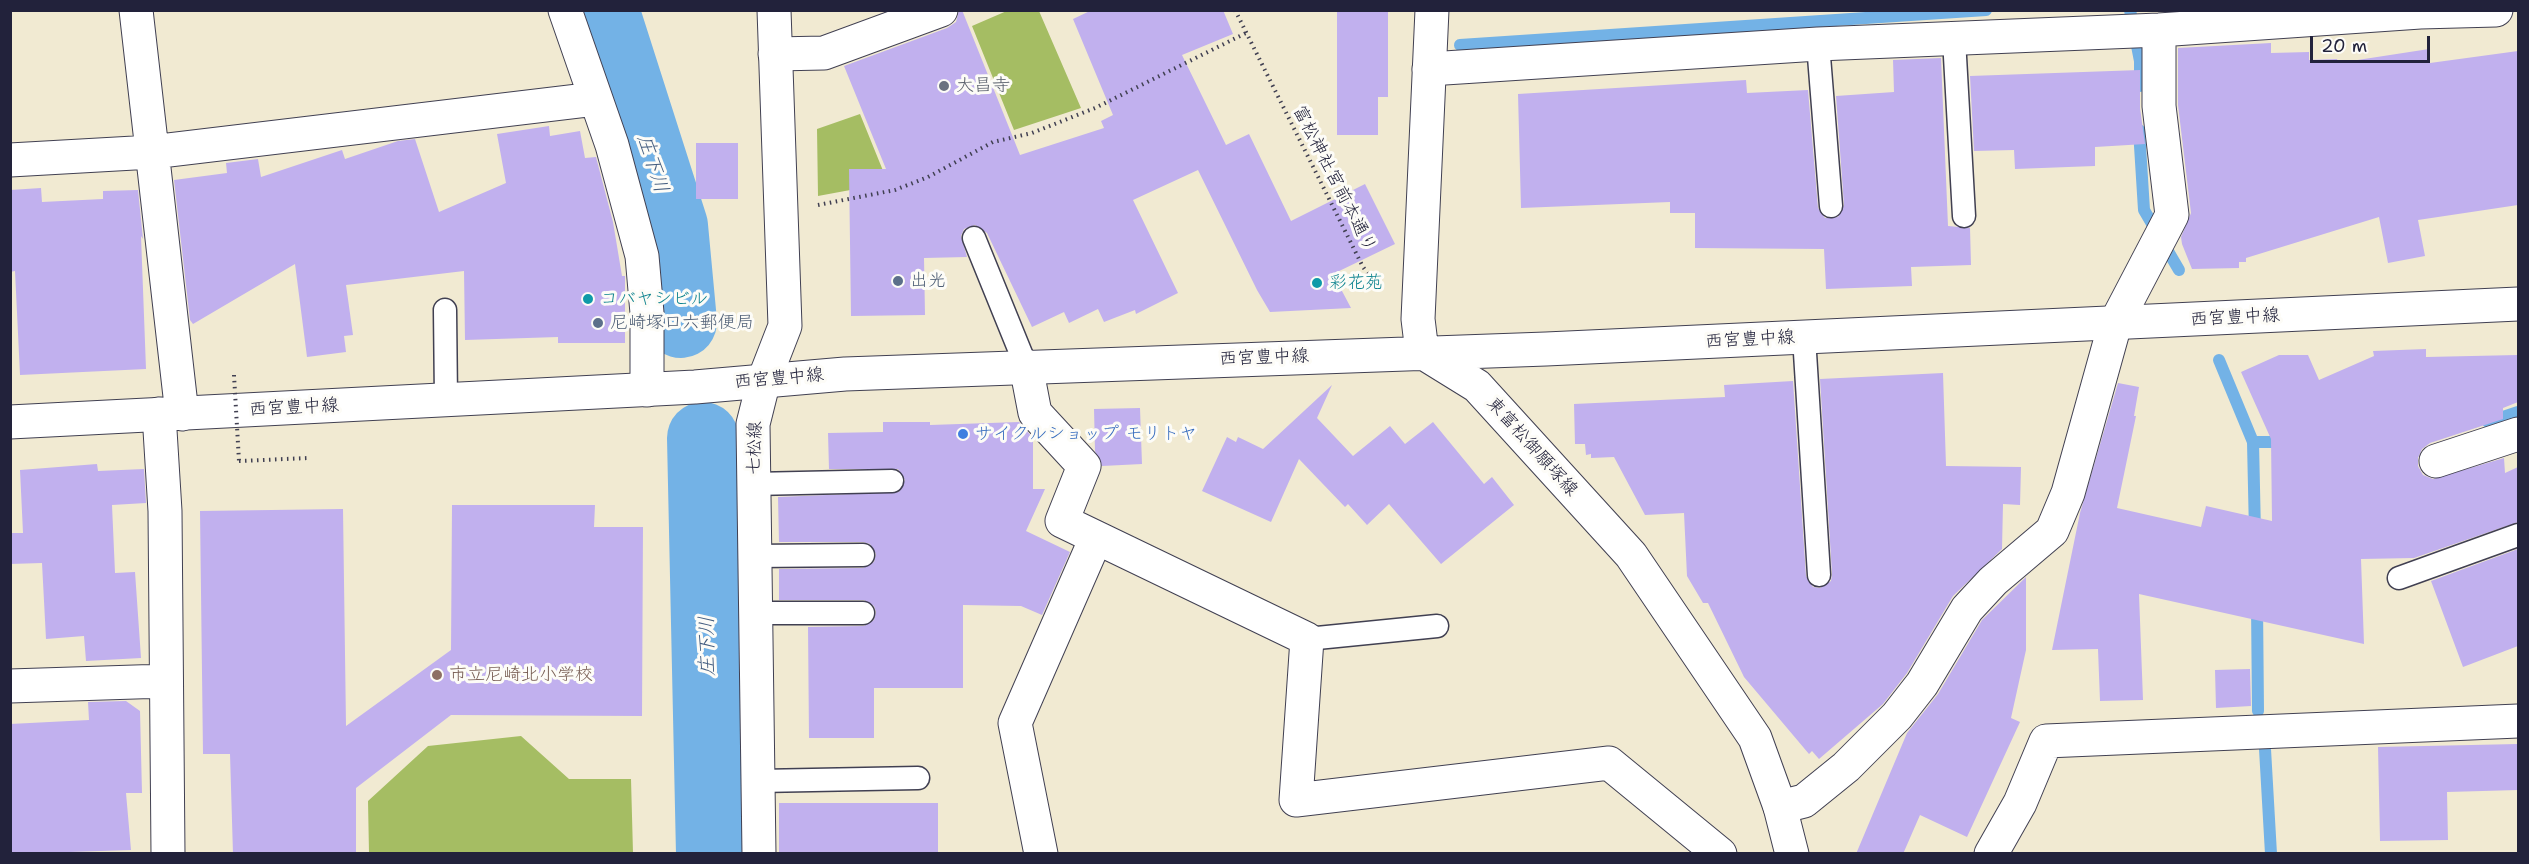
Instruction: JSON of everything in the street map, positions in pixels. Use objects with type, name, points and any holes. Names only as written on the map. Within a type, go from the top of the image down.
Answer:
[{"type":"street","points":[[136,10],[152,152],[170,414],[165,511],[168,854]]},
{"type":"street","points":[[565,10],[621,174],[642,256],[647,313],[647,390]]},
{"type":"street","name":"七松線","points":[[759,854],[753,424],[764,380],[785,326],[774,10]]},
{"type":"street","points":[[775,54],[824,53],[941,10]]},
{"type":"street","points":[[1422,352],[1418,319],[1432,10]]},
{"type":"street","points":[[1429,69],[1818,44],[2142,30],[2267,16],[2496,10]]},
{"type":"street","points":[[1780,807],[1804,801],[1846,767],[1898,716],[1922,684],[1967,609],[1993,581],[2052,531],[2068,493],[2115,324],[2172,215],[2159,106],[2142,30]]},
{"type":"street","points":[[10,160],[152,152],[595,99]]},
{"type":"street","name":"西宮豊中線","points":[[10,422],[647,390],[764,380],[1026,366],[1804,337],[2518,304]]},
{"type":"street","name":"東富松御願塚線","points":[[1422,352],[1477,386],[1631,555],[1755,738],[1780,807],[1793,853]]},
{"type":"street","points":[[1026,366],[1035,413],[1084,466],[1062,521],[1307,639],[1296,800],[1610,763],[1720,854]]},
{"type":"street","points":[[2436,461],[2518,434]]},
{"type":"street","points":[[1041,854],[1015,723],[1096,538]]},
{"type":"street","points":[[10,686],[166,681]]},
{"type":"street","points":[[1991,854],[2020,803],[2046,741],[2518,721]]},
{"type":"lane","points":[[1954,39],[1964,216]]},
{"type":"lane","points":[[1818,44],[1831,206]]},
{"type":"lane","points":[[974,238],[1026,366]]},
{"type":"lane","points":[[445,310],[446,400]]},
{"type":"lane","points":[[1804,337],[1819,575]]},
{"type":"lane","points":[[753,484],[892,481]]},
{"type":"lane","points":[[2399,578],[2518,535]]},
{"type":"lane","points":[[754,556],[863,555]]},
{"type":"lane","points":[[754,613],[863,613]]},
{"type":"lane","points":[[1307,639],[1437,626]]},
{"type":"lane","points":[[759,781],[918,778]]},
{"type":"path","name":"富松神社宮前本通り","points":[[1235,10],[1363,267],[1383,295]]},
{"type":"path","points":[[781,206],[814,205],[857,199],[895,190],[928,177],[993,142],[1032,133],[1095,108],[1246,33]]},
{"type":"path","points":[[234,375],[239,462],[308,458]]},
{"type":"green space","points":[[1009,10],[1039,11],[1081,108],[1014,130],[972,26]]},
{"type":"green space","points":[[860,114],[888,183],[818,196],[817,129]]},
{"type":"green space","points":[[521,736],[569,779],[631,779],[633,853],[369,853],[368,801],[428,746]]},
{"type":"building","points":[[959,10],[962,10],[1020,155],[1104,128],[1101,121],[1113,115],[1073,19],[1092,10],[1223,10],[1233,34],[1182,55],[1226,145],[1249,134],[1291,221],[1365,184],[1395,244],[1333,274],[1351,308],[1270,312],[1198,170],[1133,200],[1178,293],[1136,314],[1135,310],[1104,322],[1098,309],[1069,323],[1064,312],[1032,327],[987,233],[975,225],[964,229],[961,236],[967,257],[924,258],[925,315],[851,316],[849,169],[886,169],[844,66],[947,28],[956,22]]},
{"type":"building","points":[[1337,10],[1388,10],[1388,97],[1378,97],[1378,135],[1337,135]]},
{"type":"building","points":[[2271,43],[2271,53],[2309,52],[2309,60],[2337,59],[2338,63],[2429,49],[2430,63],[2518,51],[2518,205],[2418,220],[2425,256],[2388,263],[2379,217],[2246,258],[2246,262],[2239,262],[2239,268],[2192,269],[2181,237],[2191,213],[2178,105],[2178,48]]},
{"type":"building","points":[[1941,58],[1948,226],[1970,228],[1971,265],[1911,267],[1912,286],[1826,289],[1824,249],[1695,248],[1695,213],[1670,213],[1670,202],[1521,208],[1518,94],[1746,80],[1747,93],[1808,90],[1818,208],[1825,218],[1838,217],[1844,205],[1836,96],[1894,92],[1893,60]]},
{"type":"building","points":[[2140,70],[2140,108],[2145,144],[2095,147],[2095,166],[2015,169],[2014,150],[1974,151],[1970,76]]},
{"type":"building","points":[[549,126],[550,136],[580,131],[585,158],[596,157],[613,222],[622,276],[625,276],[625,343],[558,343],[558,337],[465,340],[464,271],[346,285],[353,335],[344,336],[346,352],[307,357],[295,264],[193,324],[190,320],[174,180],[227,173],[226,163],[258,159],[261,177],[342,150],[345,159],[398,141],[415,139],[439,212],[506,183],[497,134]]},
{"type":"building","points":[[696,143],[738,143],[738,199],[696,199]]},
{"type":"building","points":[[41,188],[42,202],[103,199],[103,191],[138,190],[143,239],[141,236],[146,369],[20,375],[15,271],[10,272],[10,190]]},
{"type":"building","points":[[2426,349],[2426,357],[2518,355],[2518,402],[2503,408],[2503,419],[2430,443],[2422,449],[2418,458],[2418,466],[2423,475],[2433,479],[2504,458],[2505,473],[2518,467],[2518,522],[2414,558],[2361,559],[2364,644],[2139,594],[2143,700],[2100,701],[2098,649],[2052,650],[2080,513],[2118,383],[2139,387],[2134,416],[2136,416],[2117,508],[2201,527],[2206,506],[2272,521],[2271,439],[2241,372],[2279,355],[2308,355],[2319,380],[2374,356],[2373,351]]},
{"type":"building","points":[[1943,373],[1946,466],[2021,467],[2020,505],[2003,504],[2002,549],[1953,596],[1907,673],[1883,704],[1819,759],[1812,751],[1809,754],[1744,677],[1708,603],[1703,603],[1687,576],[1684,513],[1645,515],[1614,457],[1591,458],[1591,454],[1586,455],[1585,444],[1575,444],[1574,404],[1725,397],[1724,385],[1793,381],[1806,576],[1813,587],[1820,588],[1831,581],[1832,574],[1820,379]]},
{"type":"building","points":[[1332,385],[1317,418],[1353,456],[1390,426],[1405,444],[1433,422],[1484,484],[1492,477],[1514,505],[1441,564],[1389,504],[1367,525],[1348,504],[1345,507],[1299,459],[1271,522],[1202,491],[1227,437],[1236,442],[1238,437],[1263,449]]},
{"type":"building","points":[[1140,408],[1142,464],[1102,466],[1095,451],[1094,409]]},
{"type":"building","points":[[883,422],[930,422],[930,425],[1019,422],[1033,438],[1033,489],[1045,489],[1026,531],[1070,552],[1042,615],[1021,606],[963,605],[963,688],[874,688],[874,738],[809,738],[808,627],[864,626],[874,620],[876,612],[874,606],[864,600],[779,600],[779,569],[863,568],[874,562],[876,554],[870,544],[863,542],[779,542],[778,497],[899,492],[905,480],[898,469],[829,469],[828,433],[883,432]]},
{"type":"building","points":[[97,464],[98,471],[144,469],[146,503],[112,505],[115,573],[135,572],[141,658],[86,661],[84,636],[46,639],[42,563],[10,564],[10,533],[23,533],[20,470]]},
{"type":"building","points":[[452,505],[595,505],[594,527],[643,527],[642,716],[451,715],[356,788],[356,854],[233,854],[230,754],[203,754],[200,511],[343,509],[346,726],[451,650]]},
{"type":"building","points":[[2518,549],[2518,646],[2463,667],[2431,581]]},
{"type":"building","points":[[2026,577],[2026,650],[2011,718],[2020,722],[1967,837],[1920,815],[1903,854],[1856,854],[1907,733],[1938,694],[1982,620]]},
{"type":"building","points":[[2250,669],[2251,706],[2216,708],[2215,670]]},
{"type":"building","points":[[126,701],[140,711],[142,793],[126,793],[131,850],[10,854],[10,724],[89,720],[88,702]]},
{"type":"building","points":[[2518,744],[2518,790],[2447,792],[2448,840],[2380,841],[2378,747]]},
{"type":"building","points":[[779,803],[938,803],[938,852],[779,852]]},
{"type":"waterway","name":"庄下川","points":[[603,10],[672,226],[681,322]]},
{"type":"waterway","points":[[1460,45],[1986,10]]},
{"type":"waterway","points":[[2130,10],[2140,61],[2140,86]]},
{"type":"waterway","points":[[2139,130],[2144,210],[2179,270]]},
{"type":"waterway","points":[[2219,360],[2253,442],[2285,442]]},
{"type":"waterway","points":[[2488,422],[2518,412]]},
{"type":"waterway","name":"庄下川","points":[[703,438],[712,854]]},
{"type":"waterway","points":[[2253,442],[2255,533]]},
{"type":"waterway","points":[[2257,604],[2258,711]]},
{"type":"waterway","points":[[2265,749],[2271,854]]},
{"type":"place","name":"大昌寺","points":[[944,86]]},
{"type":"place","name":"出光","points":[[898,281]]},
{"type":"place","name":"彩花苑","points":[[1317,283]]},
{"type":"place","name":"コバヤシビル","points":[[588,299]]},
{"type":"place","name":"尼崎塚口六郵便局","points":[[598,323]]},
{"type":"place","name":"サイクルショップ モリトヤ","points":[[963,434]]},
{"type":"place","name":"市立尼崎北小学校","points":[[437,675]]}]
